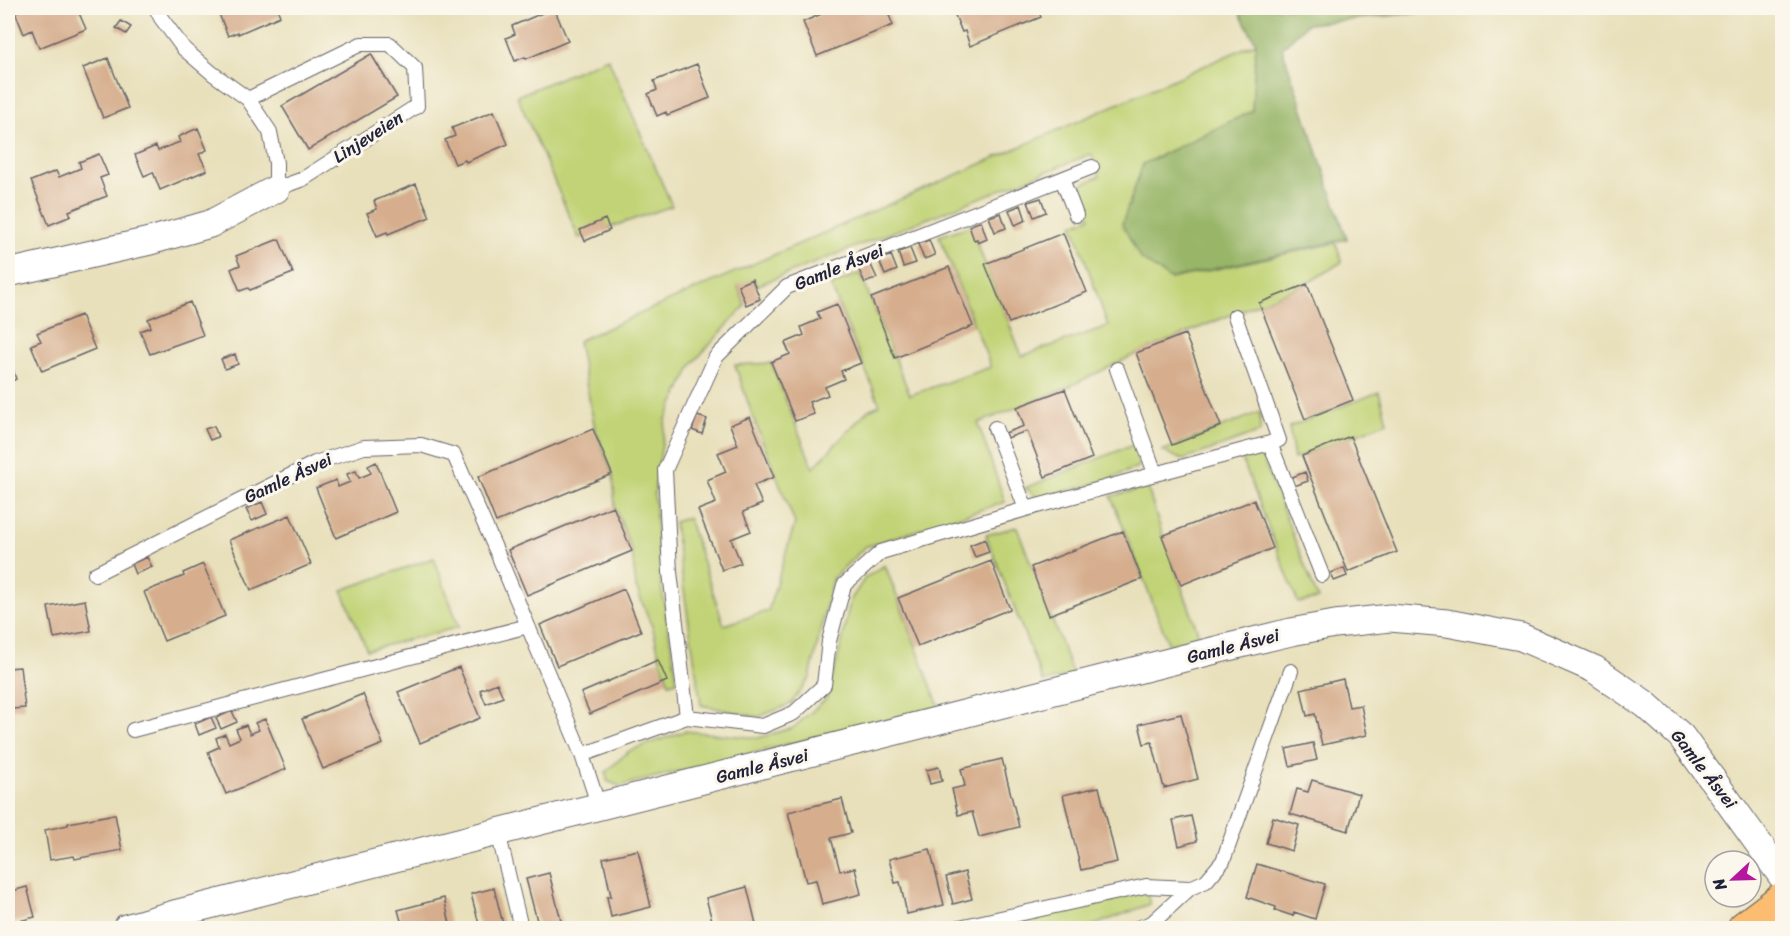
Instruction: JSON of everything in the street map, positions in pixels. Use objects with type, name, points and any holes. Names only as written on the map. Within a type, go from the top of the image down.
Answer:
[{"type":"main road","points":[[1744,928],[1782,899]]},
{"type":"street","name":"Linjeveien","points":[[8,273],[150,241],[210,224],[276,189]]},
{"type":"street","name":"Gamle Åsvei","points":[[126,928],[1270,636],[1335,624],[1390,618],[1447,622],[1521,637],[1594,669],[1645,704],[1681,736],[1782,876]]},
{"type":"lane","points":[[156,8],[184,49],[248,99],[270,132],[276,163],[276,189]]},
{"type":"lane","name":"Linjeveien","points":[[248,99],[361,44],[390,44],[415,68],[417,106],[303,179],[276,189]]},
{"type":"lane","name":"Gamle Åsvei","points":[[687,717],[669,572],[665,470],[716,357],[787,287],[1092,167]]},
{"type":"lane","points":[[1062,179],[1076,214]]},
{"type":"lane","points":[[582,755],[687,717],[763,726],[794,713],[824,685],[829,641],[844,585],[882,552],[1026,509],[1279,440],[1235,316]]},
{"type":"lane","points":[[1117,369],[1155,473]]},
{"type":"lane","points":[[995,428],[1026,509]]},
{"type":"lane","points":[[1270,443],[1322,575]]},
{"type":"lane","name":"Gamle Åsvei","points":[[95,574],[315,463],[364,447],[421,445],[454,455],[582,755],[599,807]]},
{"type":"lane","points":[[133,730],[528,626]]},
{"type":"lane","points":[[1137,928],[1152,923],[1190,888],[1206,880],[1223,861],[1291,671]]},
{"type":"lane","points":[[498,832],[521,928]]},
{"type":"lane","points":[[955,928],[1146,886],[1190,888]]},
{"type":"green space","points":[[1237,8],[1467,8],[1307,24],[1282,48],[1347,239],[1170,279],[1141,259],[1122,224],[1143,164],[1252,111],[1256,43]]},
{"type":"green space","points":[[1256,43],[1252,111],[1143,164],[1170,279],[1336,243],[1342,262],[1308,283],[1138,353],[1066,388],[978,423],[1005,502],[865,547],[832,579],[810,678],[791,704],[758,717],[701,705],[674,522],[688,518],[724,625],[768,611],[795,523],[735,365],[771,363],[813,468],[868,410],[880,405],[831,286],[860,273],[910,395],[991,367],[939,236],[970,226],[1022,356],[1108,326],[1073,225],[1090,217],[1079,186],[1100,176],[1091,154],[756,286],[754,280],[738,286],[745,306],[693,363],[666,419],[654,494],[661,584],[677,681],[669,683],[660,659],[653,629],[636,587],[632,551],[615,507],[613,475],[595,429],[578,341]]},
{"type":"green space","points":[[608,58],[672,206],[579,238],[517,96]]},
{"type":"green space","points":[[1379,392],[1387,422],[1294,459],[1289,427]]},
{"type":"green space","points":[[1260,412],[1260,432],[1183,460],[1162,451]]},
{"type":"green space","points":[[1135,444],[1139,466],[1106,481],[1038,498],[1025,488]]},
{"type":"green space","points":[[1261,454],[1318,599],[1298,603],[1242,459]]},
{"type":"green space","points":[[1148,488],[1199,636],[1169,645],[1111,496]]},
{"type":"green space","points":[[1017,527],[1073,675],[1043,682],[986,535]]},
{"type":"green space","points":[[434,558],[459,627],[367,650],[342,590]]},
{"type":"green space","points":[[885,565],[939,707],[619,786],[607,781],[606,772],[629,751],[685,731],[758,738],[793,728],[827,698],[850,601],[865,578]]},
{"type":"green space","points":[[1146,890],[1150,904],[1087,928],[993,928]]},
{"type":"building","points":[[27,8],[86,8],[79,13],[86,29],[39,48],[32,30],[24,34],[15,12]]},
{"type":"building","points":[[227,8],[277,8],[280,16],[228,36],[219,14],[228,10]]},
{"type":"building","points":[[554,8],[568,41],[526,59],[525,57],[515,61],[506,38],[515,34],[512,26]]},
{"type":"building","points":[[835,8],[886,8],[893,25],[817,56],[803,22]]},
{"type":"building","points":[[952,8],[1037,8],[1041,17],[970,46],[965,31],[962,32]]},
{"type":"building","points":[[121,21],[131,27],[126,34],[116,28]]},
{"type":"building","points":[[371,54],[397,97],[308,150],[282,106]]},
{"type":"building","points":[[108,58],[128,108],[103,118],[83,68]]},
{"type":"building","points":[[697,64],[710,98],[667,115],[666,112],[657,116],[648,94],[657,90],[654,81]]},
{"type":"building","points":[[494,111],[508,144],[466,162],[465,160],[455,164],[445,140],[455,136],[452,128]]},
{"type":"building","points":[[198,128],[207,150],[199,154],[207,170],[160,190],[153,172],[144,176],[135,155],[156,146],[158,151],[180,142],[178,137]]},
{"type":"building","points":[[99,154],[108,175],[100,178],[107,196],[69,211],[71,216],[49,225],[31,181],[56,171],[59,177],[81,168],[79,162]]},
{"type":"building","points":[[416,184],[430,217],[388,234],[387,232],[377,236],[367,213],[377,209],[374,201]]},
{"type":"building","points":[[1041,198],[1046,212],[1034,217],[1028,202]]},
{"type":"building","points":[[1021,205],[1026,220],[1015,225],[1009,210]]},
{"type":"building","points":[[1001,213],[1006,228],[995,232],[989,217]]},
{"type":"building","points":[[605,219],[610,230],[585,241],[580,230]]},
{"type":"building","points":[[981,221],[987,239],[978,243],[977,239],[974,240],[969,226]]},
{"type":"building","points":[[1063,233],[1087,292],[1009,323],[985,264]]},
{"type":"building","points":[[279,239],[293,273],[250,290],[248,288],[240,291],[231,269],[240,265],[236,256]]},
{"type":"building","points":[[929,240],[935,255],[924,259],[918,244]]},
{"type":"building","points":[[910,248],[916,263],[903,267],[898,252]]},
{"type":"building","points":[[891,255],[897,270],[885,275],[879,260]]},
{"type":"building","points":[[870,263],[877,278],[865,283],[858,268]]},
{"type":"building","points":[[949,267],[973,326],[895,358],[871,298]]},
{"type":"building","points":[[752,279],[760,299],[746,305],[738,285]]},
{"type":"building","points":[[1307,284],[1353,400],[1305,419],[1259,303]]},
{"type":"building","points":[[190,302],[203,335],[150,354],[140,331],[151,327],[148,319]]},
{"type":"building","points":[[837,304],[861,363],[841,371],[844,379],[825,387],[828,395],[809,402],[814,414],[795,421],[771,362],[790,354],[785,343],[804,335],[801,327],[820,319],[817,312]]},
{"type":"building","points":[[81,315],[95,349],[42,371],[31,345],[41,341],[37,333]]},
{"type":"building","points":[[1185,334],[1221,426],[1172,445],[1136,353]]},
{"type":"building","points":[[8,353],[16,379],[8,383]]},
{"type":"building","points":[[235,354],[238,364],[225,369],[221,359]]},
{"type":"building","points":[[1065,389],[1092,458],[1045,477],[1027,431],[1007,438],[1005,433],[1024,426],[1017,407]]},
{"type":"building","points":[[697,416],[707,419],[702,434],[692,430]]},
{"type":"building","points":[[750,417],[774,477],[754,485],[762,504],[743,512],[751,531],[731,539],[741,563],[722,570],[698,510],[716,503],[707,480],[726,472],[718,453],[738,445],[730,425]]},
{"type":"building","points":[[214,426],[218,437],[210,440],[205,429]]},
{"type":"building","points":[[593,429],[612,474],[496,522],[478,477]]},
{"type":"building","points":[[1350,436],[1397,552],[1348,572],[1302,456]]},
{"type":"building","points":[[376,462],[396,512],[336,538],[316,488],[336,480],[338,487],[350,482],[347,474],[356,471],[359,478],[371,473],[368,466]]},
{"type":"building","points":[[1305,472],[1308,481],[1294,486],[1290,478]]},
{"type":"building","points":[[1254,500],[1273,548],[1181,585],[1162,536]]},
{"type":"building","points":[[262,502],[267,514],[252,521],[246,509]]},
{"type":"building","points":[[613,506],[632,551],[527,595],[508,550]]},
{"type":"building","points":[[290,515],[311,564],[251,590],[229,540]]},
{"type":"building","points":[[1123,531],[1142,579],[1049,615],[1031,567]]},
{"type":"building","points":[[985,539],[989,552],[975,557],[970,545]]},
{"type":"building","points":[[147,557],[152,567],[135,574],[131,564]]},
{"type":"building","points":[[991,561],[1010,609],[918,646],[898,598]]},
{"type":"building","points":[[203,564],[225,616],[164,641],[144,592],[184,576],[183,573]]},
{"type":"building","points":[[1344,568],[1347,576],[1334,581],[1331,573]]},
{"type":"building","points":[[624,589],[641,631],[557,666],[540,625]]},
{"type":"building","points":[[85,600],[91,631],[54,638],[48,607]]},
{"type":"building","points":[[658,660],[667,681],[590,714],[581,693]]},
{"type":"building","points":[[20,667],[25,708],[12,709],[13,717],[8,718],[8,668]]},
{"type":"building","points":[[459,667],[480,718],[420,743],[398,692]]},
{"type":"building","points":[[1343,679],[1349,707],[1361,705],[1367,735],[1322,745],[1315,714],[1307,716],[1301,689]]},
{"type":"building","points":[[497,683],[503,697],[486,704],[480,690]]},
{"type":"building","points":[[363,694],[383,744],[323,769],[302,719]]},
{"type":"building","points":[[232,711],[237,722],[221,729],[216,718]]},
{"type":"building","points":[[1181,714],[1198,779],[1164,788],[1152,742],[1144,744],[1139,724]]},
{"type":"building","points":[[211,717],[216,728],[199,735],[195,724]]},
{"type":"building","points":[[265,719],[286,769],[226,794],[208,752],[219,747],[216,738],[225,734],[229,743],[240,738],[236,729],[246,725],[250,734],[259,730],[255,723]]},
{"type":"building","points":[[1313,743],[1317,760],[1290,766],[1286,749]]},
{"type":"building","points":[[1002,759],[1019,827],[979,837],[972,812],[958,815],[952,789],[965,786],[961,769]]},
{"type":"building","points":[[939,767],[942,781],[930,784],[926,770]]},
{"type":"building","points":[[1312,780],[1359,794],[1348,831],[1290,814],[1297,789],[1308,792]]},
{"type":"building","points":[[1099,787],[1117,862],[1081,870],[1063,795]]},
{"type":"building","points":[[842,799],[851,833],[831,838],[840,871],[855,868],[861,894],[822,904],[816,880],[806,882],[788,812]]},
{"type":"building","points":[[115,814],[122,850],[75,859],[74,856],[50,860],[45,830]]},
{"type":"building","points":[[1191,816],[1197,841],[1179,846],[1173,820]]},
{"type":"building","points":[[1273,817],[1299,825],[1292,851],[1266,843]]},
{"type":"building","points":[[930,849],[944,905],[907,914],[900,882],[895,883],[889,859]]},
{"type":"building","points":[[638,850],[651,907],[611,917],[607,897],[611,896],[603,858]]},
{"type":"building","points":[[1257,864],[1325,884],[1315,919],[1294,912],[1293,916],[1275,910],[1276,907],[1247,897]]},
{"type":"building","points":[[965,872],[972,899],[953,904],[946,877]]},
{"type":"building","points":[[549,873],[563,928],[539,928],[526,879]]},
{"type":"building","points":[[27,887],[35,917],[8,924],[8,892]]},
{"type":"building","points":[[747,887],[757,928],[714,928],[706,898]]},
{"type":"building","points":[[494,888],[504,928],[480,928],[471,894]]},
{"type":"building","points":[[444,898],[451,928],[403,928],[398,910]]}]
